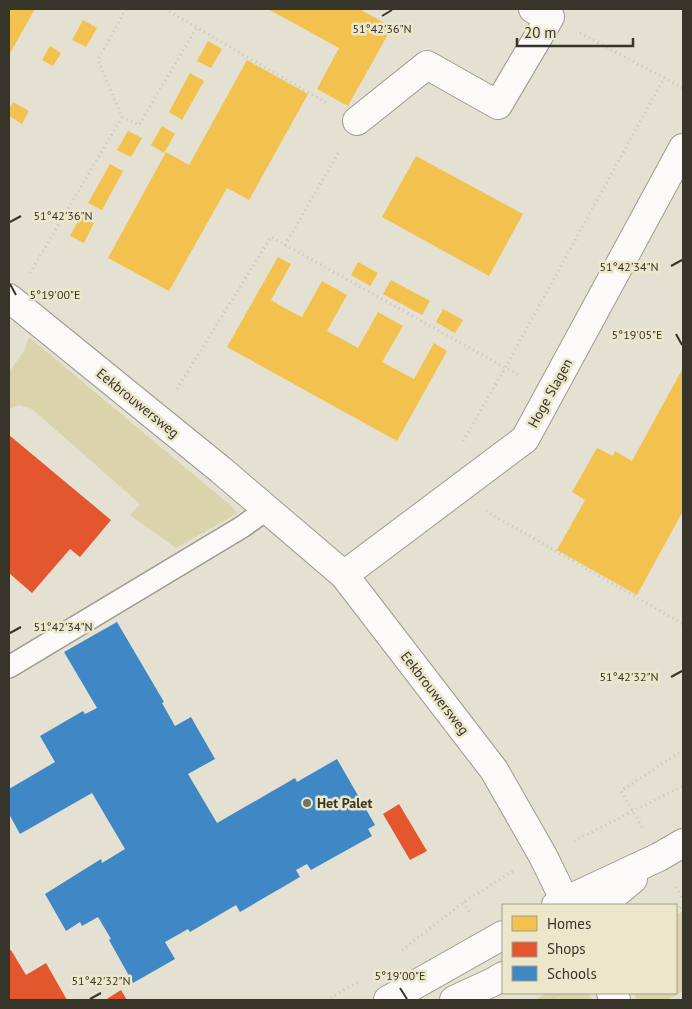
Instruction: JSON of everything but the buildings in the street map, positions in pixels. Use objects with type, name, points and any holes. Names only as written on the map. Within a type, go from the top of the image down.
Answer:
[{"type":"street","points":[[357,121],[427,65],[498,105],[542,13]]},
{"type":"street","name":"Hoge Slagen","points":[[344,575],[525,439],[683,148]]},
{"type":"street","name":"Eekbrouwersweg","points":[[11,300],[159,420],[344,575],[494,770],[543,856],[563,904]]},
{"type":"street","points":[[563,904],[660,857],[683,843]]},
{"type":"street","points":[[603,904],[660,857]]},
{"type":"street","points":[[388,1000],[502,936]]},
{"type":"street","points":[[454,1000],[502,977]]},
{"type":"lane","points":[[9,667],[234,532],[266,509]]},
{"type":"path","points":[[126,9],[98,60],[122,117],[140,125],[197,28]]},
{"type":"path","points":[[165,9],[357,121],[286,245]]},
{"type":"path","points":[[542,13],[683,88]]},
{"type":"path","points":[[462,442],[505,368],[664,78]]},
{"type":"path","points":[[11,300],[122,117]]},
{"type":"path","points":[[159,420],[270,237],[550,394]]},
{"type":"path","points":[[454,492],[683,624]]},
{"type":"path","points":[[660,857],[621,791],[683,750]]},
{"type":"path","points":[[398,954],[464,902],[520,867],[683,786]]},
{"type":"path","points":[[326,1000],[360,981]]},
{"type":"shaded area","points":[[29,337],[238,513],[176,548],[130,515],[140,504],[32,409],[19,405],[9,409],[9,372],[24,351]]},
{"type":"shaded area","points":[[683,911],[683,991],[667,1000],[637,1000],[634,994],[677,994],[677,914]]},
{"type":"shaded area","points":[[545,994],[588,994],[593,1000],[534,1000]]},
{"type":"place","name":"Het Palet","points":[[307,803]]}]
